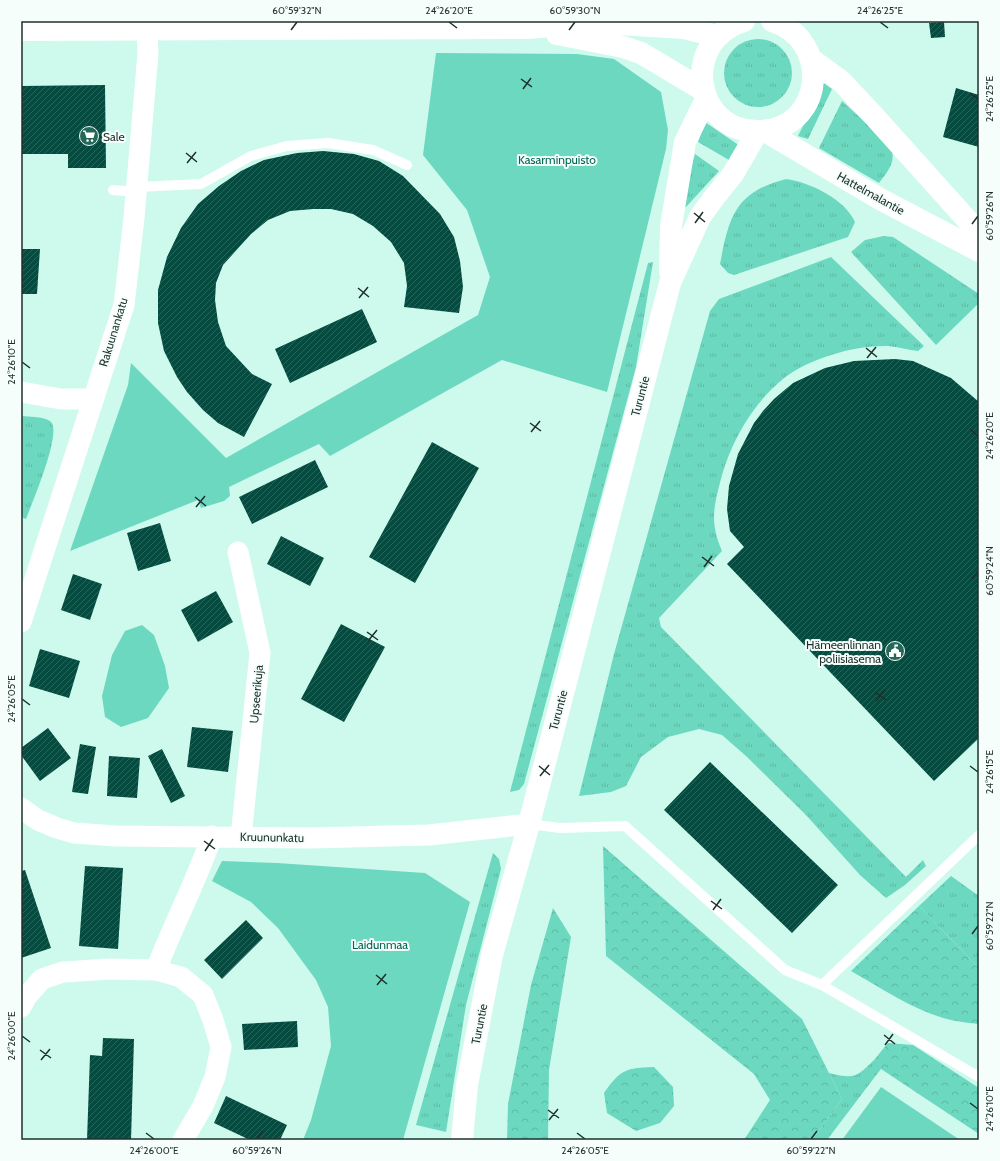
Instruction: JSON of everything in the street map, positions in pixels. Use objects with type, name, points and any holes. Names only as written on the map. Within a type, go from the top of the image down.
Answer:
[{"type":"main road","points":[[772,21],[790,29],[809,53],[841,81],[870,111],[979,233]]},
{"type":"main road","points":[[761,131],[783,125],[791,120],[805,106],[812,88],[814,70],[802,21]]},
{"type":"main road","points":[[529,28],[559,25],[619,24],[684,28],[729,27]]},
{"type":"main road","points":[[21,30],[147,30],[474,25],[529,28],[623,47],[641,53],[705,94]]},
{"type":"main road","points":[[705,94],[701,79],[703,62],[710,46],[729,27]]},
{"type":"main road","name":"Hattelmalantie","points":[[705,94],[719,116],[727,122],[747,131],[761,131],[880,199],[979,251]]},
{"type":"main road","name":"Turuntie","points":[[670,283],[671,226],[685,142],[705,94]]},
{"type":"main road","name":"Turuntie","points":[[462,1140],[467,1085],[492,955],[529,824],[670,283],[700,217],[733,174],[761,131]]},
{"type":"street","name":"Rakuunankatu","points":[[21,622],[124,306],[137,189],[148,53],[147,30]]},
{"type":"street","points":[[21,392],[61,399],[93,399]]},
{"type":"street","name":"Upseerikuja","points":[[238,552],[260,653],[241,837]]},
{"type":"street","name":"Kruununkatu","points":[[21,808],[44,822],[74,833],[116,836],[311,838],[429,835],[529,824]]},
{"type":"street","points":[[156,970],[204,861],[212,836]]},
{"type":"street","points":[[21,1007],[26,997],[42,979],[63,972],[110,969],[156,970],[181,977],[203,995],[213,1020],[221,1047],[215,1077],[203,1106],[183,1140]]},
{"type":"lane","points":[[113,190],[201,184],[251,156],[286,146],[321,143],[373,150],[407,165]]},
{"type":"lane","points":[[529,824],[560,828],[625,826],[784,970],[822,985],[979,1077]]},
{"type":"lane","points":[[822,985],[979,835]]},
{"type":"green space","points":[[751,39],[765,39],[777,44],[787,54],[792,66],[792,80],[787,92],[777,102],[765,107],[751,107],[739,102],[729,92],[724,80],[724,66],[729,54],[739,44]]},
{"type":"green space","name":"Kasarminpuisto","points":[[436,53],[577,54],[614,59],[661,92],[668,130],[666,149],[607,392],[502,360],[330,456],[319,444],[229,487],[230,496],[224,501],[201,508],[198,500],[70,551],[128,385],[131,363],[226,458],[478,315],[490,277],[467,210],[423,155]]},
{"type":"green space","points":[[822,82],[832,89],[808,139],[798,136],[821,90]]},
{"type":"green space","points":[[842,101],[889,144],[892,150],[893,155],[891,165],[879,183],[819,148]]},
{"type":"green space","points":[[705,122],[740,146],[729,160],[698,142]]},
{"type":"green space","points":[[695,154],[719,171],[686,207],[683,206],[682,200]]},
{"type":"green space","points":[[786,179],[815,188],[835,199],[843,206],[855,222],[848,237],[734,275],[728,273],[720,264],[723,247],[731,220],[737,209],[745,199],[755,191],[769,184]]},
{"type":"green space","points":[[884,236],[893,237],[979,294],[979,303],[936,345],[851,252],[865,240]]},
{"type":"green space","points":[[831,257],[924,346],[918,351],[888,346],[875,346],[833,354],[806,365],[783,379],[772,388],[745,422],[732,448],[722,475],[715,505],[714,522],[715,531],[722,551],[659,618],[661,627],[906,877],[923,860],[926,866],[905,885],[886,898],[860,875],[806,815],[746,756],[722,735],[699,729],[668,737],[641,757],[626,786],[611,792],[579,796],[614,654],[710,311],[719,299]]},
{"type":"green space","points":[[653,262],[636,367],[524,784],[519,790],[510,792],[648,263]]},
{"type":"green space","points":[[21,416],[37,417],[48,420],[51,422],[53,429],[53,440],[50,453],[26,519],[23,518],[21,512]]},
{"type":"green space","points":[[142,625],[154,635],[165,666],[169,688],[148,718],[121,727],[105,717],[102,696],[112,655],[125,631]]},
{"type":"green space","points":[[603,846],[802,1019],[842,1099],[812,1140],[744,1140],[770,1100],[754,1074],[606,956]]},
{"type":"green space","points":[[493,853],[499,859],[501,869],[466,1005],[446,1132],[416,1125]]},
{"type":"green space","name":"Laidunmaa","points":[[222,861],[277,863],[425,873],[470,902],[403,1140],[303,1140],[311,1120],[331,1046],[328,1007],[316,980],[278,928],[251,902],[212,881]]},
{"type":"green space","points":[[951,876],[979,896],[979,968],[919,906]]},
{"type":"green space","points":[[919,906],[979,968],[979,1024],[951,1020],[925,1012],[851,971]]},
{"type":"green space","points":[[553,908],[571,937],[549,1070],[548,1140],[507,1140],[508,1104],[531,985]]},
{"type":"green space","points":[[888,1043],[913,1045],[979,1088],[979,1134],[881,1069],[874,1078],[874,1060]]},
{"type":"green space","points":[[874,1060],[874,1078],[827,1140],[812,1140],[842,1099],[829,1073],[854,1076]]},
{"type":"green space","points":[[654,1067],[673,1087],[674,1106],[660,1123],[636,1131],[607,1113],[604,1093],[615,1079],[625,1071],[637,1068]]},
{"type":"green space","points":[[881,1087],[960,1140],[842,1140]]},
{"type":"building","points":[[944,22],[945,37],[931,38],[929,23]]},
{"type":"building","points":[[105,85],[106,168],[68,168],[68,154],[21,154],[21,86]]},
{"type":"building","points":[[956,88],[979,95],[979,147],[943,137]]},
{"type":"building","points":[[323,151],[354,154],[379,161],[403,176],[440,214],[454,237],[460,261],[463,287],[459,313],[404,307],[407,286],[404,263],[391,242],[373,226],[353,214],[331,209],[313,209],[290,211],[268,220],[251,234],[223,265],[216,283],[215,300],[218,322],[226,346],[252,374],[272,384],[244,437],[218,423],[203,410],[187,392],[177,377],[164,351],[158,323],[158,290],[167,257],[181,228],[198,204],[219,186],[241,171],[264,160],[297,153]]},
{"type":"building","points":[[21,249],[40,249],[37,294],[21,294]]},
{"type":"building","points":[[362,309],[377,342],[290,383],[275,349]]},
{"type":"building","name":"Hämeenlinnan poliisiasema","points":[[895,359],[913,361],[951,378],[979,402],[979,738],[934,781],[727,564],[744,547],[730,531],[727,509],[729,486],[738,454],[754,423],[763,411],[774,399],[793,383],[825,368],[854,361]]},
{"type":"building","points":[[432,442],[479,468],[415,583],[369,557]]},
{"type":"building","points":[[315,460],[328,487],[252,524],[239,497]]},
{"type":"building","points":[[160,523],[171,561],[138,571],[127,533]]},
{"type":"building","points":[[281,536],[324,558],[310,586],[267,564]]},
{"type":"building","points":[[73,574],[102,584],[90,620],[61,610]]},
{"type":"building","points":[[216,591],[233,622],[198,642],[181,610]]},
{"type":"building","points":[[341,624],[385,647],[344,722],[301,699]]},
{"type":"building","points":[[40,649],[80,661],[69,698],[29,686]]},
{"type":"building","points":[[192,727],[233,731],[228,772],[187,767]]},
{"type":"building","points":[[48,728],[71,758],[40,781],[21,755],[21,748]]},
{"type":"building","points":[[80,744],[96,747],[88,794],[72,792]]},
{"type":"building","points":[[162,749],[185,796],[171,803],[148,756]]},
{"type":"building","points":[[109,756],[140,758],[137,798],[107,796]]},
{"type":"building","points":[[710,762],[838,885],[792,933],[664,810]]},
{"type":"building","points":[[85,866],[123,868],[118,949],[79,946]]},
{"type":"building","points":[[25,870],[51,948],[21,958],[21,871]]},
{"type":"building","points":[[246,920],[263,938],[222,979],[204,960]]},
{"type":"building","points":[[297,1021],[298,1047],[244,1050],[242,1024]]},
{"type":"building","points":[[103,1038],[134,1039],[131,1140],[87,1140],[90,1055],[102,1056]]},
{"type":"building","points":[[226,1096],[287,1125],[280,1140],[250,1140],[214,1123]]},
{"type":"place","name":"Sale","points":[[89,136]]},
{"type":"place","name":"Hämeenlinnan poliisiasema","points":[[895,651]]}]
